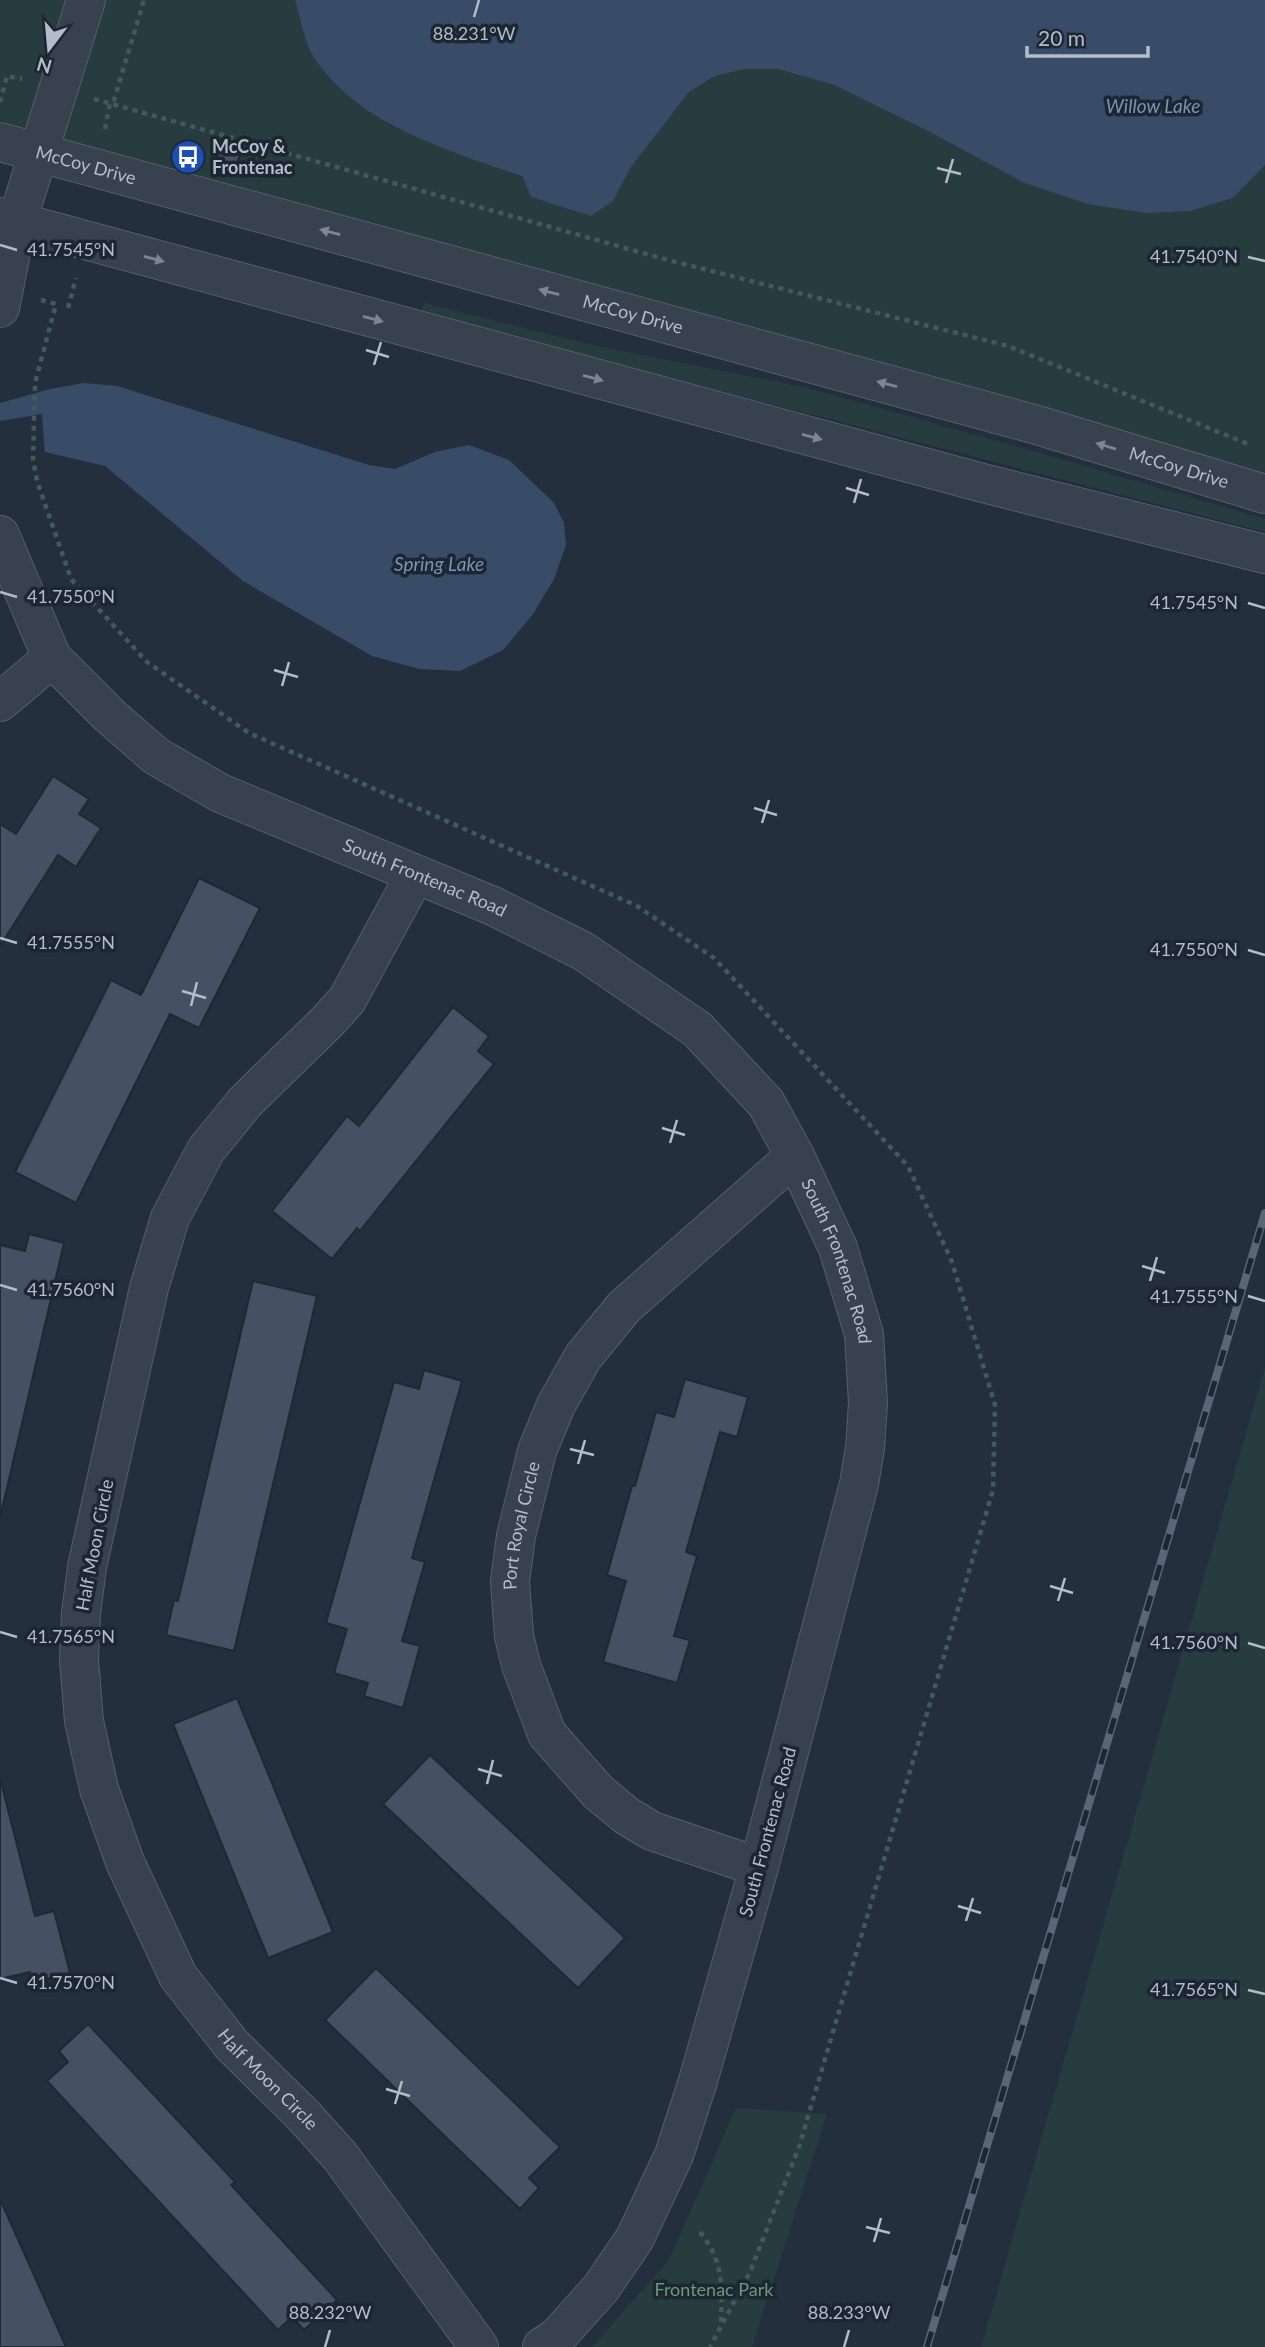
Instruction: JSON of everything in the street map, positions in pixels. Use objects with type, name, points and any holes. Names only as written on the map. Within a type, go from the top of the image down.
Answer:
[{"type":"street","points":[[0,308],[8,220],[40,153],[86,0]]},
{"type":"street","name":"McCoy Drive","points":[[0,142],[1037,425],[1265,495]]},
{"type":"street","points":[[8,220],[979,482],[1265,554]]},
{"type":"street","name":"South Frontenac Road","points":[[0,535],[52,658],[109,715],[156,756],[220,793],[493,906],[583,951],[697,1029],[766,1103],[795,1156],[838,1248],[864,1335],[868,1403],[865,1448],[859,1484],[759,1867],[674,2155],[635,2238],[601,2288],[557,2337],[542,2347]]},
{"type":"street","points":[[0,702],[52,658]]},
{"type":"street","name":"Half Moon Circle","points":[[415,875],[346,1000],[327,1022],[244,1102],[206,1150],[170,1218],[149,1287],[87,1567],[79,1659],[84,1721],[99,1789],[125,1862],[178,1976],[232,2045],[340,2155],[479,2347]]},
{"type":"street","name":"Port Royal Circle","points":[[759,1867],[652,1831],[627,1816],[598,1792],[547,1734],[521,1665],[514,1636],[510,1581],[516,1536],[537,1451],[556,1405],[583,1357],[624,1307],[795,1156]]},
{"type":"path","points":[[0,102],[7,76]]},
{"type":"path","points":[[110,103],[668,260],[1009,346],[1252,446]]},
{"type":"path","points":[[33,459],[35,383],[57,304]]},
{"type":"path","points":[[700,2232],[713,2248],[721,2274],[721,2327]]},
{"type":"green space","points":[[0,0],[295,0],[312,55],[389,125],[523,178],[613,201],[631,167],[689,92],[715,76],[745,69],[778,69],[834,85],[930,132],[1233,198],[1265,165],[1265,472],[0,121]]},
{"type":"green space","points":[[424,303],[597,346],[808,388],[1265,519],[1265,532],[420,313]]},
{"type":"green space","points":[[1265,1367],[1265,2347],[981,2347]]},
{"type":"green space","name":"Frontenac Park","points":[[736,2108],[827,2114],[752,2347],[592,2347],[669,2260]]},
{"type":"water","name":"Willow Lake","points":[[295,0],[1265,0],[1265,165],[1233,198],[1190,211],[1146,213],[1088,204],[1025,183],[834,85],[778,69],[745,69],[715,76],[689,92],[631,167],[613,201],[591,216],[531,197],[523,177],[407,133],[355,101],[332,80],[310,51]]},
{"type":"water","name":"Spring Lake","points":[[84,383],[117,386],[369,465],[395,469],[435,452],[469,445],[509,460],[554,503],[564,523],[566,545],[554,579],[533,614],[503,650],[460,671],[419,669],[372,656],[243,581],[105,466],[41,451],[0,456],[0,403]]},
{"type":"pier","points":[[42,414],[45,456],[0,459],[0,421]]},
{"type":"building","points":[[219,149],[240,155],[236,165],[216,160]]},
{"type":"building","points":[[53,776],[89,799],[79,814],[101,828],[76,867],[58,855],[0,946],[0,824],[16,834]]},
{"type":"building","points":[[199,878],[260,908],[199,1028],[170,1014],[76,1203],[15,1172],[111,980],[141,995]]},
{"type":"building","points":[[453,1007],[489,1036],[478,1051],[494,1064],[360,1231],[357,1228],[332,1259],[272,1211],[347,1116],[359,1126]]},
{"type":"building","points":[[29,1234],[64,1243],[0,1518],[0,1245],[25,1251]]},
{"type":"building","points":[[253,1281],[317,1296],[234,1651],[166,1635],[174,1600],[178,1601]]},
{"type":"building","points":[[424,1370],[462,1381],[412,1558],[425,1562],[402,1641],[420,1646],[403,1708],[364,1696],[368,1683],[334,1673],[347,1629],[326,1623],[394,1382],[419,1389]]},
{"type":"building","points":[[685,1379],[748,1397],[737,1437],[720,1432],[686,1552],[697,1556],[674,1636],[690,1640],[677,1683],[603,1662],[626,1581],[607,1575],[632,1486],[635,1486],[656,1412],[674,1417]]},
{"type":"building","points":[[237,1698],[333,1932],[268,1958],[173,1724]]},
{"type":"building","points":[[430,1755],[625,1938],[578,1988],[383,1804]]},
{"type":"building","points":[[0,1778],[35,1916],[54,1911],[70,1973],[33,1983],[30,1972],[0,1979]]},
{"type":"building","points":[[376,1968],[560,2147],[529,2178],[539,2188],[520,2209],[325,2020]]},
{"type":"building","points":[[88,2024],[235,2182],[231,2185],[337,2300],[304,2330],[292,2317],[278,2330],[47,2081],[68,2062],[59,2051]]},
{"type":"building","points":[[0,2199],[66,2347],[0,2347]]},
{"type":"railway","points":[[927,2347],[1265,1213]]},
{"type":"place","name":"McCoy & Frontenac","points":[[188,157]]}]
